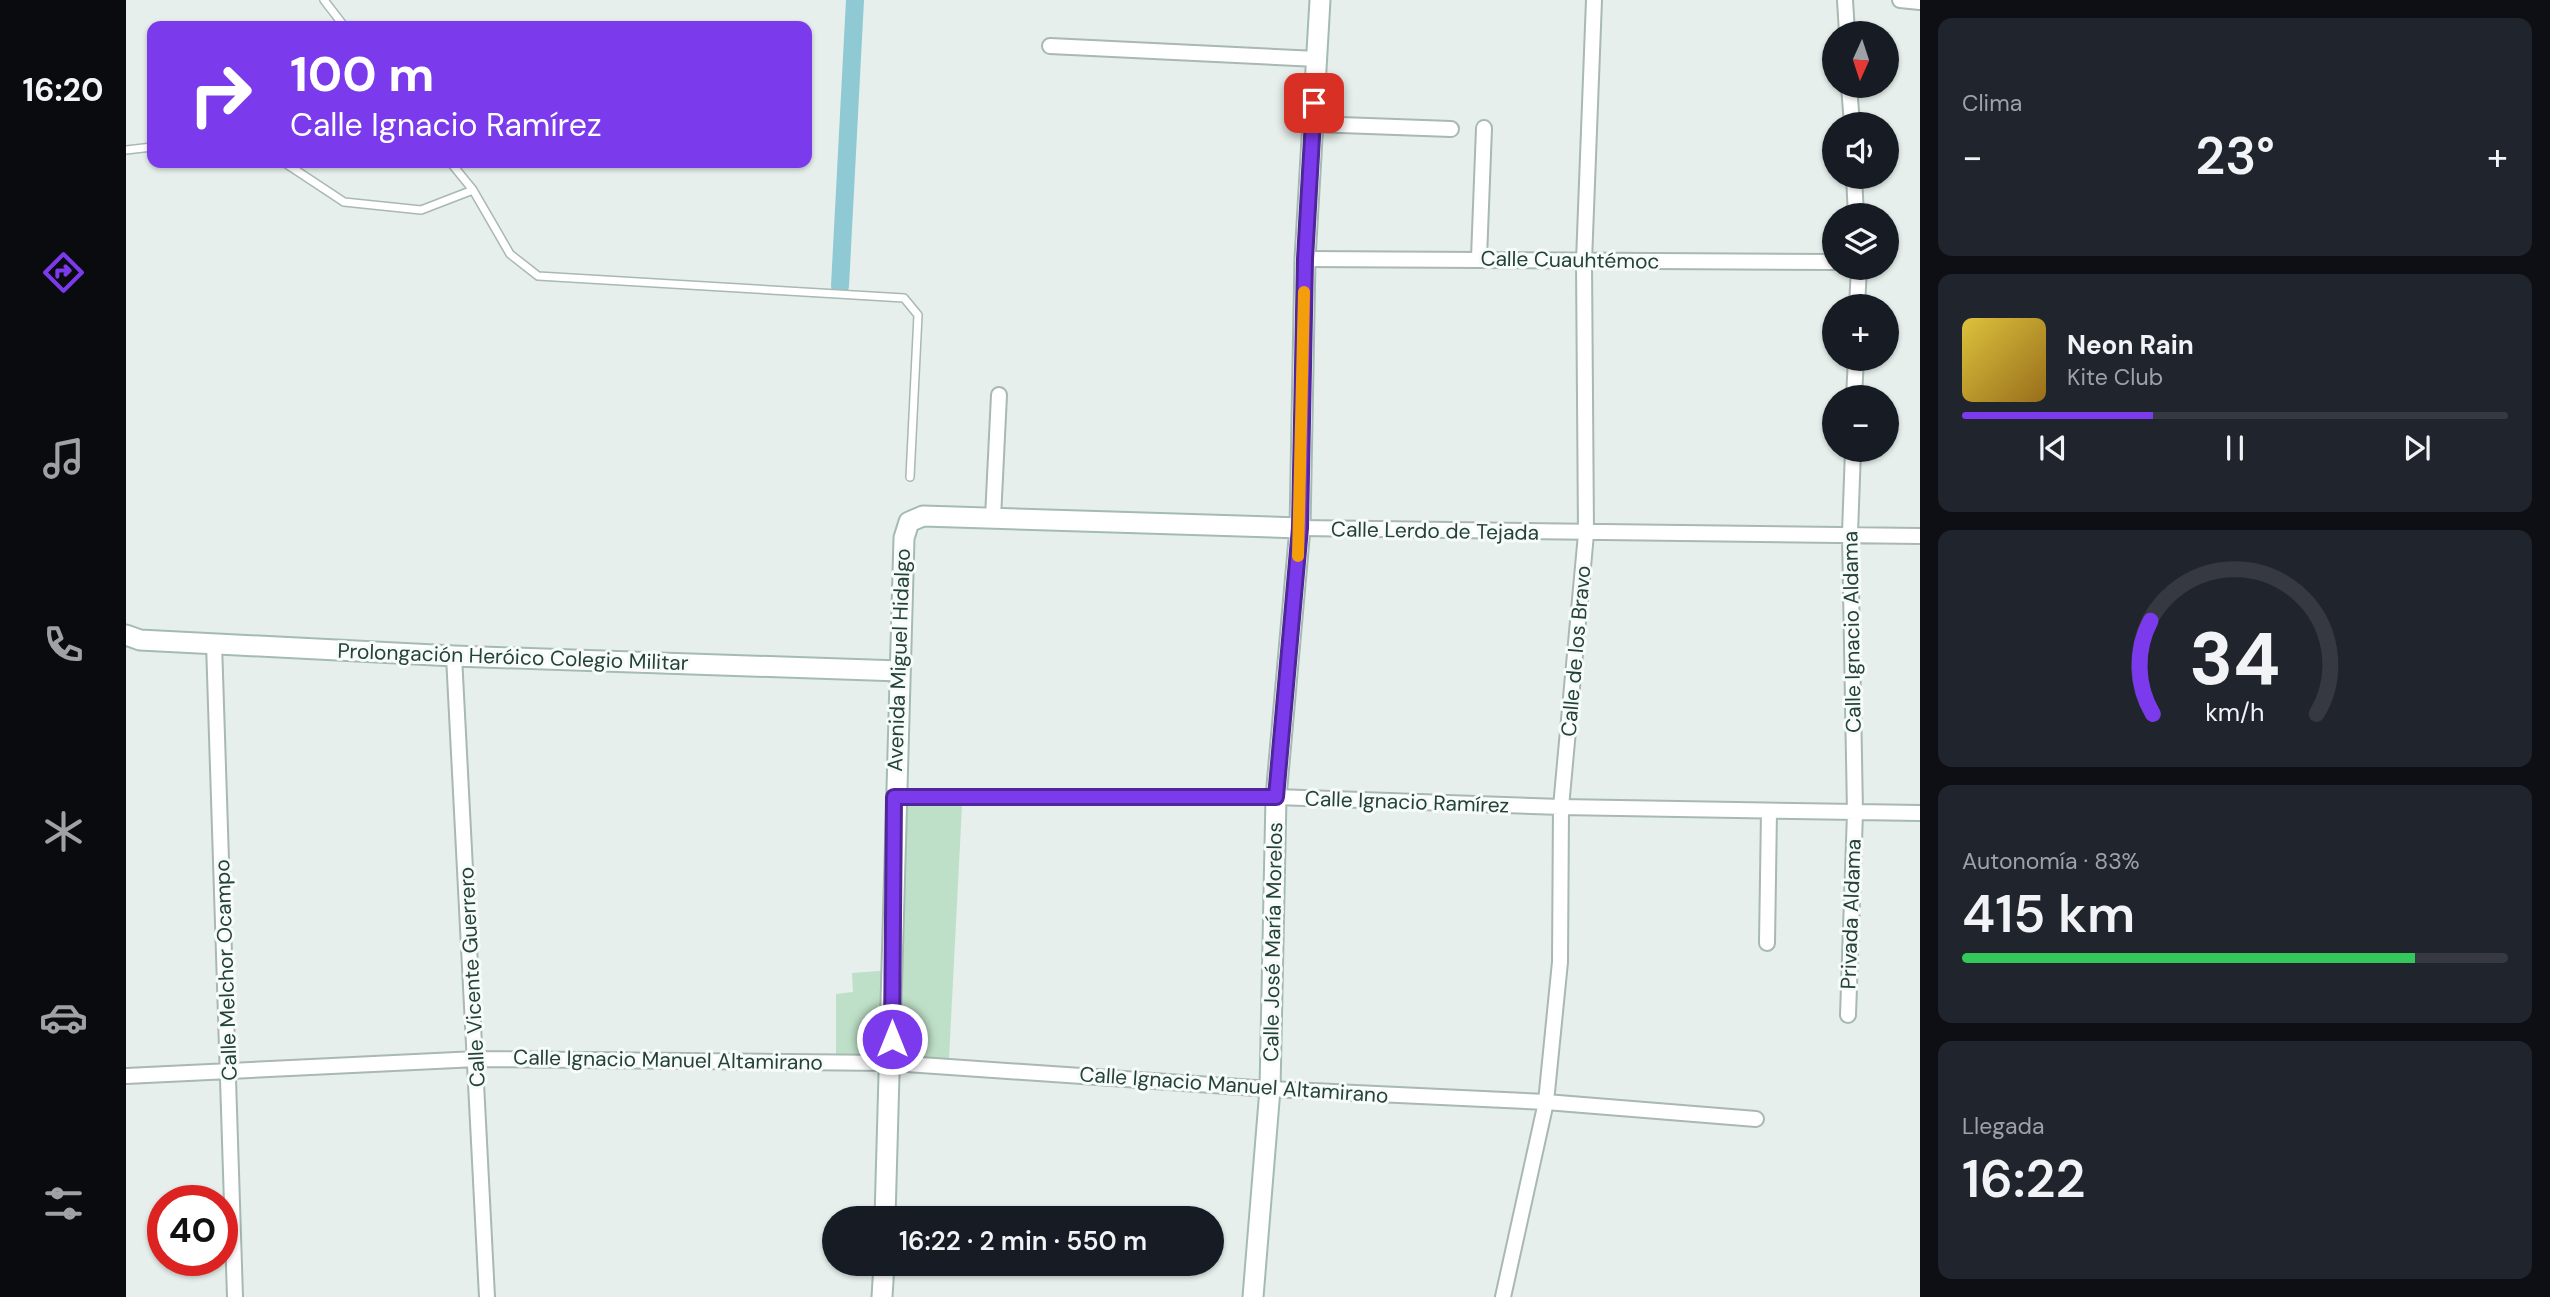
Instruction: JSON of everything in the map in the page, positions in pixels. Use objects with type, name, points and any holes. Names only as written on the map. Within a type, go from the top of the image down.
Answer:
[{"type":"street","name":"Calle José María Morelos","points":[[1253,1297],[1270,1088],[1276,797],[1300,528],[1305,259],[1320,0]]},
{"type":"street","name":"Calle de los Bravo","points":[[1503,1297],[1546,1102],[1560,962],[1561,807],[1586,534],[1584,261],[1594,0]]},
{"type":"street","points":[[1845,0],[1846,21]]},
{"type":"street","points":[[1900,0],[1920,2]]},
{"type":"street","points":[[1051,46],[1317,60]]},
{"type":"street","points":[[1313,124],[1451,129]]},
{"type":"street","points":[[1479,258],[1484,128]]},
{"type":"street","name":"Calle Cuauhtémoc","points":[[1305,259],[1822,262]]},
{"type":"street","points":[[993,518],[999,395]]},
{"type":"street","name":"Calle Ignacio Aldama","points":[[1853,462],[1850,533],[1855,813]]},
{"type":"street","name":"Calle Lerdo de Tejada","points":[[909,522],[923,516],[1586,534],[1850,533],[1920,536]]},
{"type":"street","name":"Avenida Miguel Hidalgo","points":[[886,1206],[892,1063],[894,797],[904,538],[909,522]]},
{"type":"street","name":"Prolongación Heróico Colegio Militar","points":[[126,635],[141,640],[454,656],[900,671]]},
{"type":"street","name":"Calle Melchor Ocampo","points":[[214,643],[230,1069],[235,1297]]},
{"type":"street","name":"Calle Vicente Guerrero","points":[[454,656],[477,1059],[487,1297]]},
{"type":"street","name":"Calle Ignacio Ramírez","points":[[894,797],[1276,797],[1561,807],[1920,813]]},
{"type":"street","points":[[1768,943],[1769,811]]},
{"type":"street","name":"Privada Aldama","points":[[1847,1015],[1855,813]]},
{"type":"street","name":"Calle Ignacio Manuel Altamirano","points":[[126,1076],[477,1059],[892,1063],[1270,1088],[1546,1102],[1756,1119]]},
{"type":"street","points":[[882,1297],[883,1276]]},
{"type":"lane","points":[[324,0],[340,21]]},
{"type":"lane","points":[[126,150],[147,148]]},
{"type":"lane","points":[[293,168],[344,202],[421,210],[472,190]]},
{"type":"lane","points":[[455,168],[472,190],[510,254],[538,276],[566,280],[904,298],[918,315],[910,477]]},
{"type":"green space","points":[[905,805],[962,806],[949,1059],[898,1058]]},
{"type":"green space","points":[[892,970],[888,1057],[836,1056],[836,994],[853,992],[852,973]]},
{"type":"waterway","points":[[840,286],[855,0]]},
{"type":"slow traffic","points":[[1298,556],[1304,292]]},
{"type":"route","points":[[892,1039],[894,797],[1276,797],[1300,528],[1305,259],[1314,103]]}]
